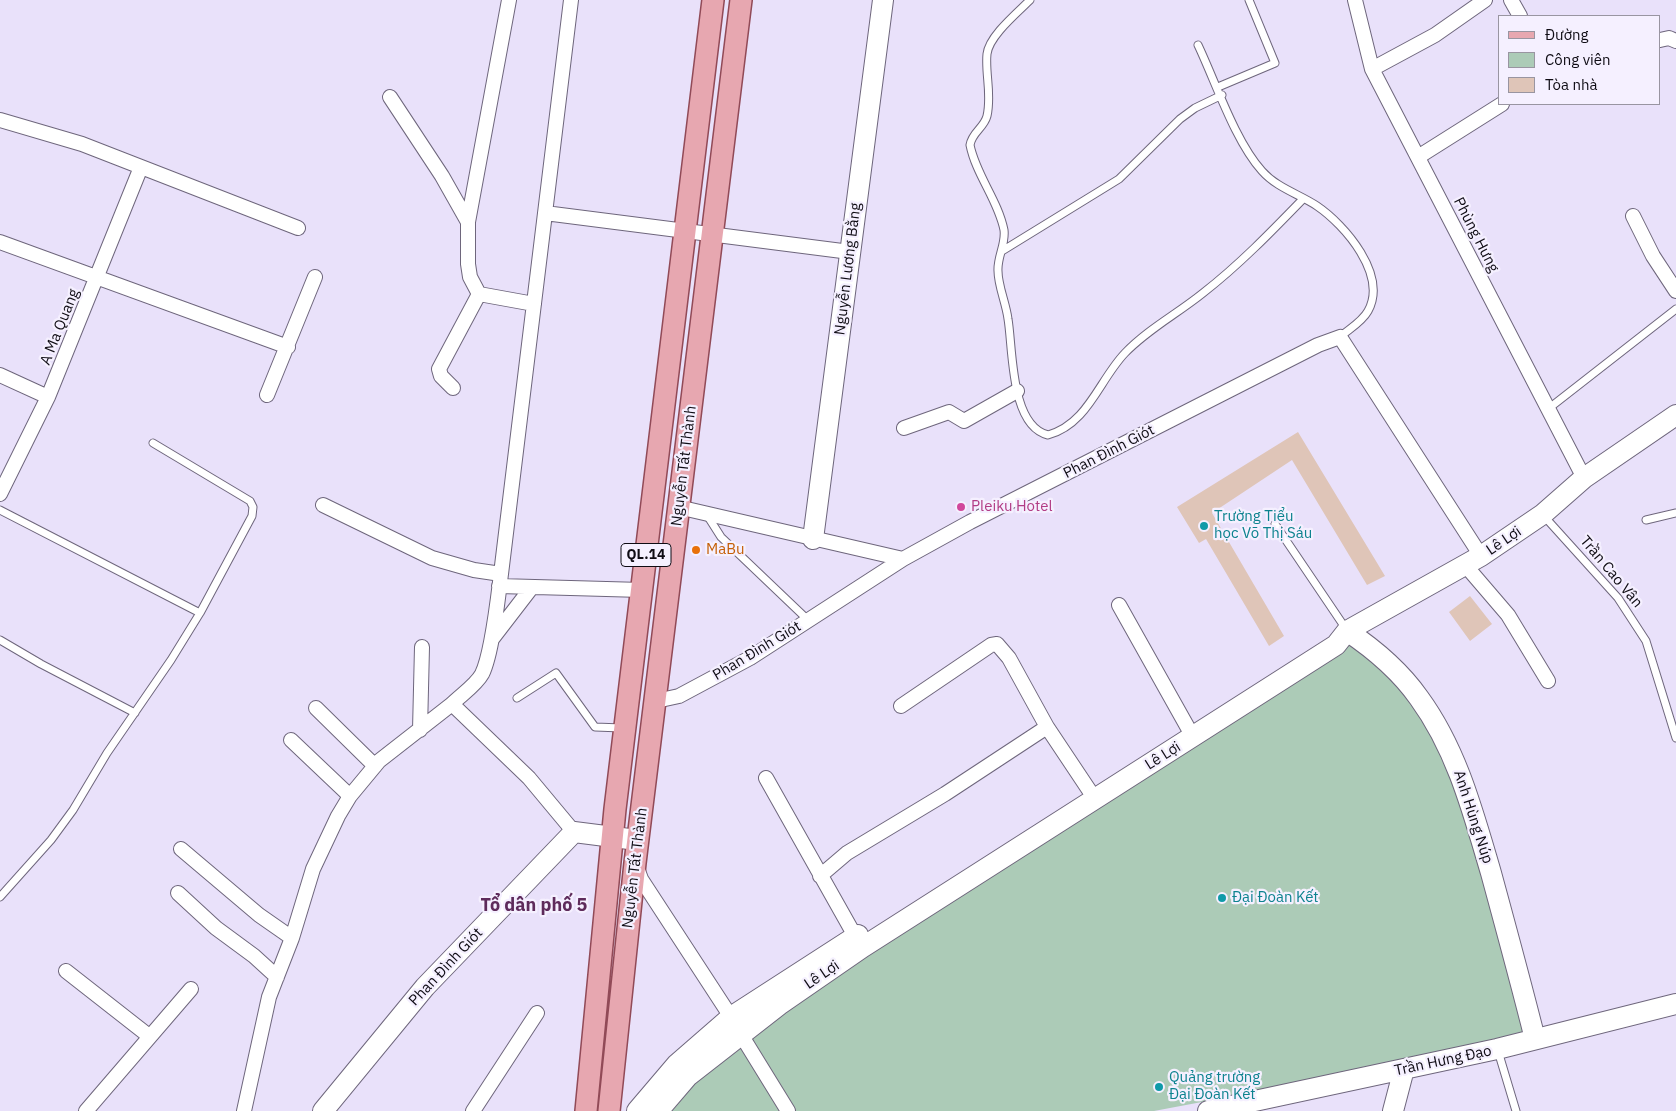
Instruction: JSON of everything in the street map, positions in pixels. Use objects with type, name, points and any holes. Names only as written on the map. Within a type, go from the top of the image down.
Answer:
[{"type":"main road","name":"Nguyễn Tất Thành","points":[[586,1111],[625,728],[713,0]]},
{"type":"main road","name":"Nguyễn Tất Thành","points":[[609,1111],[634,862],[656,701],[678,507],[741,0]]},
{"type":"street","points":[[479,294],[470,277],[468,264],[468,222],[509,0]]},
{"type":"street","points":[[244,1111],[269,997],[292,938],[313,869],[338,816],[350,796],[375,766],[452,704],[481,676],[490,642],[500,580],[572,0]]},
{"type":"street","name":"Nguyễn Lương Bằng","points":[[813,539],[883,0]]},
{"type":"street","name":"Phùng Hưng","points":[[1355,0],[1372,68],[1584,478]]},
{"type":"street","points":[[1372,68],[1435,35],[1485,0]]},
{"type":"street","points":[[1511,0],[1519,15]]},
{"type":"street","points":[[1661,40],[1669,38],[1676,41]]},
{"type":"street","points":[[390,97],[442,176],[468,222]]},
{"type":"street","points":[[1418,157],[1500,105]]},
{"type":"street","points":[[0,120],[82,144],[298,228]]},
{"type":"street","name":"A Ma Quang","points":[[0,494],[48,397],[141,167]]},
{"type":"street","points":[[545,212],[850,252]]},
{"type":"street","points":[[1633,216],[1653,256],[1676,291]]},
{"type":"street","points":[[0,242],[97,279],[288,347]]},
{"type":"street","points":[[267,395],[315,277]]},
{"type":"street","points":[[479,294],[534,304]]},
{"type":"street","points":[[453,388],[442,376],[439,369],[479,294]]},
{"type":"street","points":[[1340,337],[1473,561],[1548,681]]},
{"type":"street","name":"Phan Đình Giót","points":[[656,701],[679,696],[750,658],[903,559],[970,522],[1318,345],[1340,337]]},
{"type":"street","points":[[0,375],[48,397]]},
{"type":"street","points":[[904,428],[948,412],[964,421],[1018,391]]},
{"type":"street","name":"Lê Lợi","points":[[658,1111],[736,1025],[862,947],[1092,795],[1336,645],[1347,630],[1473,561],[1543,514],[1584,478],[1676,415]]},
{"type":"street","points":[[323,506],[432,558],[474,570],[500,580],[532,587],[642,590]]},
{"type":"street","points":[[678,507],[903,559]]},
{"type":"street","points":[[490,642],[532,587]]},
{"type":"street","points":[[1119,605],[1188,728]]},
{"type":"street","points":[[637,1111],[677,1064],[736,1025],[855,936],[1092,795],[1188,728],[1330,635],[1347,630]]},
{"type":"street","name":"Anh Hùng Núp","points":[[1347,630],[1389,664],[1419,696],[1439,727],[1453,756],[1470,800],[1535,1039]]},
{"type":"street","points":[[901,706],[991,645],[997,644],[1009,658],[1047,727],[1092,795]]},
{"type":"street","points":[[420,730],[422,647]]},
{"type":"street","points":[[452,704],[529,778],[574,832],[637,840]]},
{"type":"street","points":[[316,708],[375,766]]},
{"type":"street","points":[[820,876],[846,853],[945,794],[1047,727]]},
{"type":"street","points":[[291,740],[350,796]]},
{"type":"street","points":[[766,778],[855,936]]},
{"type":"street","name":"Phan Đình Giót","points":[[324,1111],[425,987],[574,832]]},
{"type":"street","points":[[181,849],[259,915],[292,938]]},
{"type":"street","points":[[634,862],[641,879],[736,1025],[788,1111]]},
{"type":"street","points":[[178,893],[216,928],[277,976]]},
{"type":"street","points":[[66,971],[149,1036]]},
{"type":"street","points":[[86,1111],[191,989]]},
{"type":"street","name":"Trần Hưng Đạo","points":[[1208,1111],[1498,1049],[1676,1004]]},
{"type":"street","points":[[473,1111],[537,1012]]},
{"type":"street","points":[[1394,1111],[1404,1069]]},
{"type":"lane","points":[[1030,0],[1004,26],[990,45],[987,54],[990,86],[986,119],[971,140],[972,152],[1002,223],[1004,238],[998,262],[998,276],[1009,320],[1013,371],[1028,418],[1043,434],[1048,435],[1067,427],[1080,414],[1116,364],[1131,347],[1161,321],[1204,293],[1265,238],[1303,199]]},
{"type":"lane","points":[[1218,87],[1275,63],[1249,0]]},
{"type":"lane","points":[[1198,45],[1247,148],[1263,173],[1317,206],[1351,238],[1372,277],[1372,298],[1368,312],[1361,321],[1340,337]]},
{"type":"lane","points":[[1002,251],[1119,179],[1173,124],[1195,108],[1222,95]]},
{"type":"lane","points":[[1548,409],[1676,309]]},
{"type":"lane","points":[[0,897],[51,840],[74,810],[107,753],[200,613],[252,516],[253,507],[250,501],[153,443]]},
{"type":"lane","points":[[0,510],[200,613]]},
{"type":"lane","points":[[707,514],[721,537],[809,621]]},
{"type":"lane","name":"Trần Cao Vân","points":[[1543,514],[1618,598],[1646,640],[1676,738]]},
{"type":"lane","points":[[1646,520],[1676,514]]},
{"type":"lane","points":[[1275,524],[1347,630]]},
{"type":"lane","points":[[0,640],[41,664],[135,713]]},
{"type":"lane","points":[[518,698],[556,673],[595,727],[625,728]]},
{"type":"lane","points":[[1498,1049],[1516,1111]]},
{"type":"green space","name":"Đại Đoàn Kết","points":[[1347,631],[1389,664],[1453,756],[1526,1041],[1154,1111],[671,1111],[740,1033]]},
{"type":"building","name":"Trường Tiểu học Võ Thị Sáu","points":[[1298,432],[1385,576],[1367,585],[1292,460],[1212,513],[1284,636],[1269,646],[1206,539],[1199,543],[1177,507]]},
{"type":"building","points":[[1470,596],[1492,624],[1470,641],[1449,612]]},
{"type":"place","name":"Pleiku Hotel","points":[[961,507]]},
{"type":"place","name":"Trường Tiểu học Võ Thị Sáu","points":[[1204,526]]},
{"type":"place","name":"MaBu","points":[[696,550]]},
{"type":"place","name":"Đại Đoàn Kết","points":[[1222,898]]},
{"type":"place","name":"Quảng trường Đại Đoàn Kết","points":[[1159,1087]]},
{"type":"district","name":"Tổ dân phố 5","points":[[534,906]]}]
